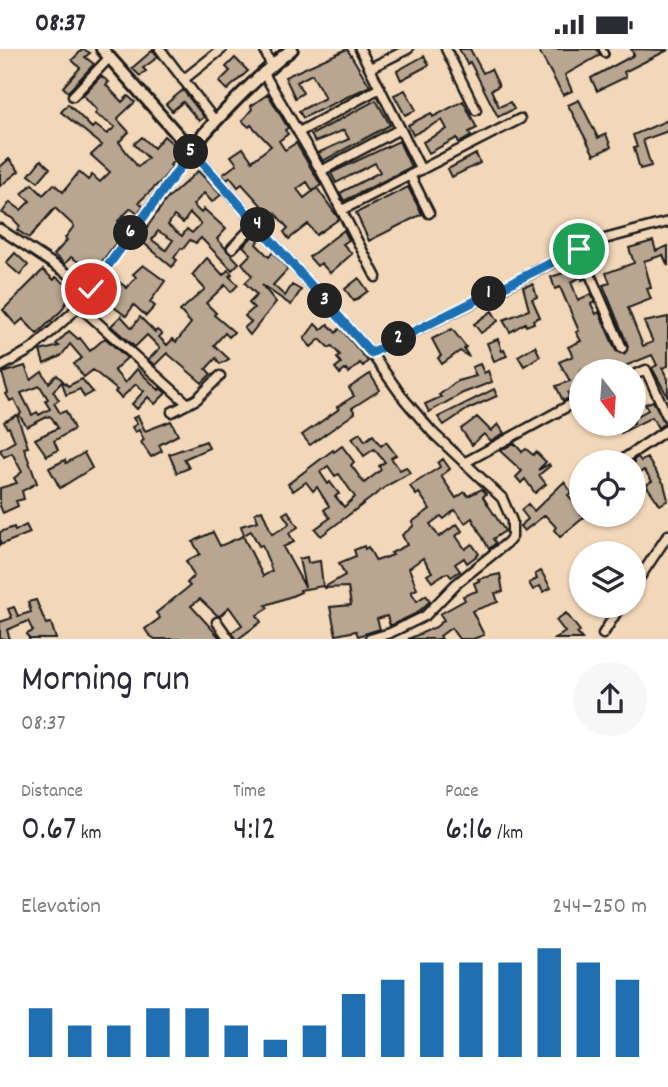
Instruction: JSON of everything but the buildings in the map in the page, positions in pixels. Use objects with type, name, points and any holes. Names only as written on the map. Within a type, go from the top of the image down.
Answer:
[{"type":"street","points":[[160,49],[215,121]]},
{"type":"street","points":[[183,80],[222,49]]},
{"type":"street","points":[[264,49],[267,69],[376,277]]},
{"type":"street","points":[[0,367],[44,339],[78,305],[215,121],[267,69],[292,49]]},
{"type":"street","points":[[360,49],[421,170]]},
{"type":"street","points":[[370,68],[408,49]]},
{"type":"street","points":[[446,49],[476,110]]},
{"type":"street","points":[[73,96],[107,52],[371,353],[404,399],[464,463],[502,498],[512,521],[512,537],[456,584],[434,609],[402,628],[370,639]]},
{"type":"street","points":[[299,132],[380,88]]},
{"type":"street","points":[[342,210],[520,119]]},
{"type":"street","points":[[321,171],[400,129]]},
{"type":"street","points":[[410,175],[429,213]]},
{"type":"street","points":[[371,353],[597,241],[668,222]]},
{"type":"street","points":[[233,248],[256,223]]},
{"type":"street","points":[[1,232],[91,289]]},
{"type":"street","points":[[579,249],[622,348]]},
{"type":"street","points":[[78,305],[188,404]]},
{"type":"street","points":[[646,370],[668,418]]},
{"type":"street","points":[[172,412],[188,404],[220,376]]},
{"type":"street","points":[[464,463],[569,406]]},
{"type":"street","points":[[637,450],[668,429]]},
{"type":"street","points":[[646,568],[668,535]]},
{"type":"street","points":[[603,634],[613,618]]},
{"type":"street","points":[[217,622],[229,639]]},
{"type":"route","points":[[91,289],[192,151],[371,353],[579,249]]}]
